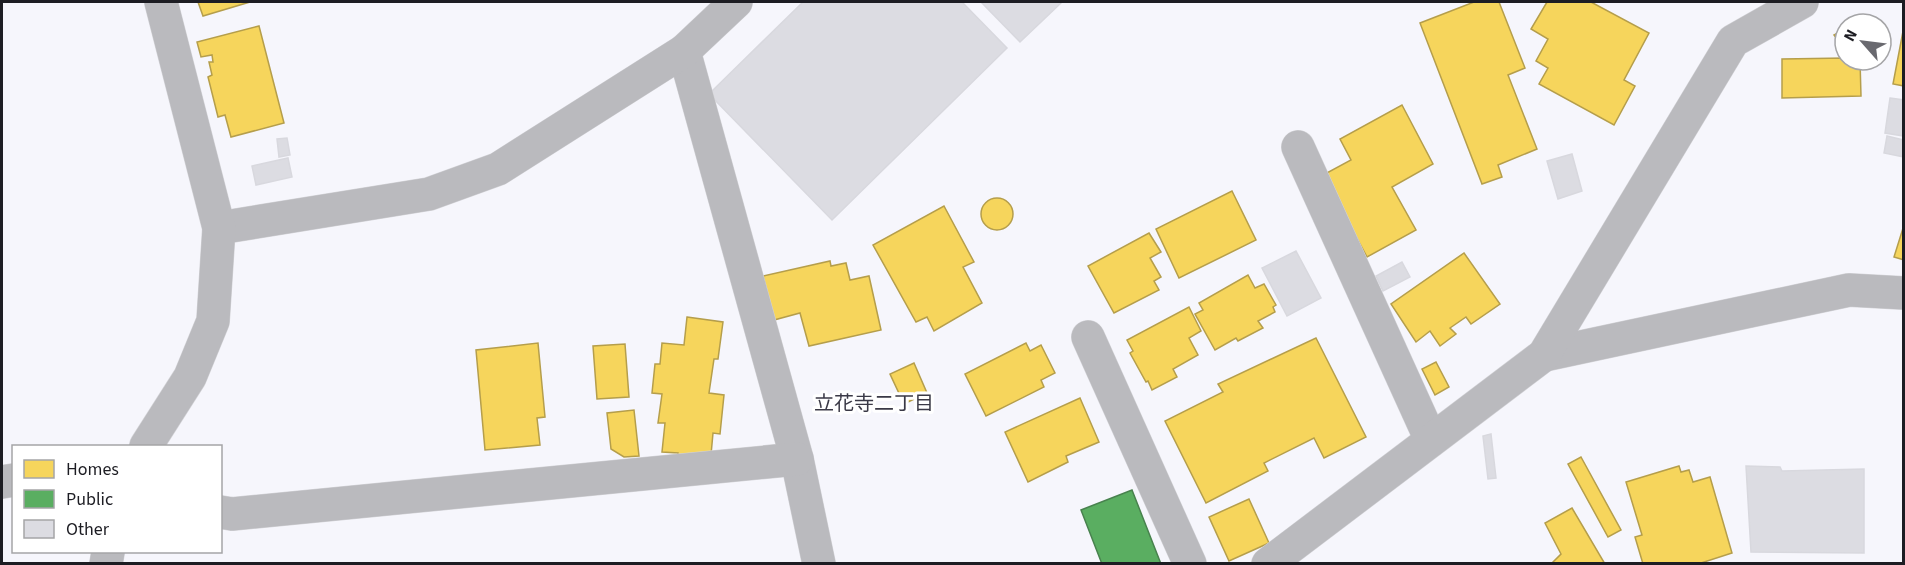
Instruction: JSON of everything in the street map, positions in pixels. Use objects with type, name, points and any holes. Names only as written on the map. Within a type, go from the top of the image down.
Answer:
[{"type":"street","points":[[147,445],[190,377],[213,321],[219,228],[160,2]]},
{"type":"street","points":[[219,228],[429,194],[498,169],[684,51],[736,2]]},
{"type":"street","points":[[1268,564],[1544,355],[1733,40],[1802,2]]},
{"type":"street","points":[[684,51],[797,459],[819,564]]},
{"type":"street","points":[[1298,147],[1431,440]]},
{"type":"street","points":[[1544,355],[1849,290],[1904,293]]},
{"type":"street","points":[[1088,338],[1190,564]]},
{"type":"street","points":[[222,512],[232,514],[797,459]]},
{"type":"building: Homes","points":[[198,2],[250,2],[203,16]]},
{"type":"building: Homes","points":[[1474,2],[1499,2],[1525,68],[1508,75],[1537,149],[1498,165],[1502,177],[1482,184],[1420,23]]},
{"type":"building: Homes","points":[[1547,2],[1591,2],[1649,33],[1624,80],[1635,86],[1614,125],[1539,84],[1548,68],[1536,61],[1548,39],[1531,29]]},
{"type":"building: Homes","points":[[259,26],[284,123],[231,137],[225,115],[218,117],[208,77],[212,75],[209,62],[213,62],[212,55],[201,57],[197,42]]},
{"type":"building: Homes","points":[[1904,26],[1904,86],[1893,84]]},
{"type":"building: Homes","points":[[1833,58],[1833,72],[1860,72],[1861,96],[1782,98],[1782,59]]},
{"type":"building: Homes","points":[[1402,105],[1433,164],[1392,187],[1416,230],[1367,257],[1323,175],[1351,160],[1340,139]]},
{"type":"building: Homes","points":[[1232,191],[1256,240],[1179,278],[1156,229]]},
{"type":"building: Homes","points":[[997,198],[1008,203],[1013,214],[1008,225],[997,230],[986,225],[981,214],[986,203]]},
{"type":"building: Homes","points":[[944,206],[974,262],[963,267],[982,303],[934,331],[927,317],[916,322],[873,245]]},
{"type":"building: Homes","points":[[1904,225],[1904,260],[1894,257]]},
{"type":"building: Homes","points":[[1149,233],[1161,252],[1150,258],[1161,277],[1154,281],[1159,290],[1114,313],[1088,266]]},
{"type":"building: Homes","points":[[1464,253],[1500,304],[1471,324],[1466,317],[1450,328],[1456,334],[1440,346],[1430,331],[1416,342],[1391,304]]},
{"type":"building: Homes","points":[[830,261],[831,266],[846,263],[850,280],[869,276],[881,330],[809,346],[800,313],[774,320],[763,276]]},
{"type":"building: Homes","points":[[1248,275],[1255,288],[1264,284],[1276,305],[1273,307],[1275,312],[1258,321],[1263,328],[1238,341],[1236,338],[1215,350],[1195,314],[1203,310],[1199,303]]},
{"type":"building: Homes","points":[[1189,307],[1201,331],[1189,338],[1198,355],[1173,369],[1177,377],[1152,390],[1130,353],[1133,351],[1127,340]]},
{"type":"building: Homes","points":[[687,317],[723,322],[718,359],[714,359],[709,393],[724,395],[720,434],[713,433],[710,466],[677,463],[678,453],[662,452],[665,423],[658,423],[662,394],[652,393],[655,364],[660,364],[662,343],[684,345]]},
{"type":"building: Homes","points":[[1316,338],[1366,437],[1324,458],[1314,438],[1264,463],[1268,471],[1206,503],[1165,421],[1223,392],[1218,384]]},
{"type":"building: Homes","points":[[538,343],[545,417],[537,418],[540,445],[485,450],[476,350]]},
{"type":"building: Homes","points":[[1026,343],[1030,351],[1041,345],[1055,373],[1041,380],[1044,387],[986,416],[965,374]]},
{"type":"building: Homes","points":[[625,344],[629,397],[597,399],[593,346]]},
{"type":"building: Homes","points":[[1436,362],[1449,387],[1435,395],[1422,369]]},
{"type":"building: Homes","points":[[914,363],[927,393],[904,404],[890,374]]},
{"type":"building: Homes","points":[[1080,398],[1099,442],[1066,456],[1068,462],[1028,482],[1005,432]]},
{"type":"building: Homes","points":[[634,410],[639,456],[624,457],[611,449],[607,413]]},
{"type":"building: Homes","points":[[1581,457],[1621,530],[1608,537],[1568,464]]},
{"type":"building: Homes","points":[[1679,466],[1681,472],[1689,470],[1693,482],[1710,477],[1732,553],[1698,564],[1643,564],[1635,537],[1642,535],[1626,482]]},
{"type":"building: Homes","points":[[1249,499],[1269,543],[1229,561],[1209,517]]},
{"type":"building: Homes","points":[[1572,508],[1605,564],[1551,564],[1561,554],[1545,523]]},
{"type":"building: Public","points":[[1132,490],[1161,564],[1102,564],[1081,510]]},
{"type":"building: Other","points":[[803,2],[962,2],[1007,48],[832,220],[709,94]]},
{"type":"building: Other","points":[[981,2],[1062,2],[1020,42]]},
{"type":"building: Other","points":[[1890,98],[1904,100],[1904,136],[1885,133]]},
{"type":"building: Other","points":[[1887,136],[1904,140],[1904,157],[1884,153]]},
{"type":"building: Other","points":[[287,138],[290,155],[279,157],[277,139]]},
{"type":"building: Other","points":[[1572,154],[1582,191],[1558,199],[1547,161]]},
{"type":"building: Other","points":[[288,158],[292,177],[256,185],[252,166]]},
{"type":"building: Other","points":[[1296,251],[1321,298],[1287,316],[1262,268]]},
{"type":"building: Other","points":[[1402,262],[1410,277],[1383,291],[1376,276]]},
{"type":"building: Other","points":[[1491,434],[1496,478],[1488,479],[1483,436]]},
{"type":"building: Other","points":[[1746,466],[1780,467],[1782,471],[1864,469],[1864,553],[1751,552]]},
{"type":"district","name":"立花寺二丁目","points":[[874,403]]}]
